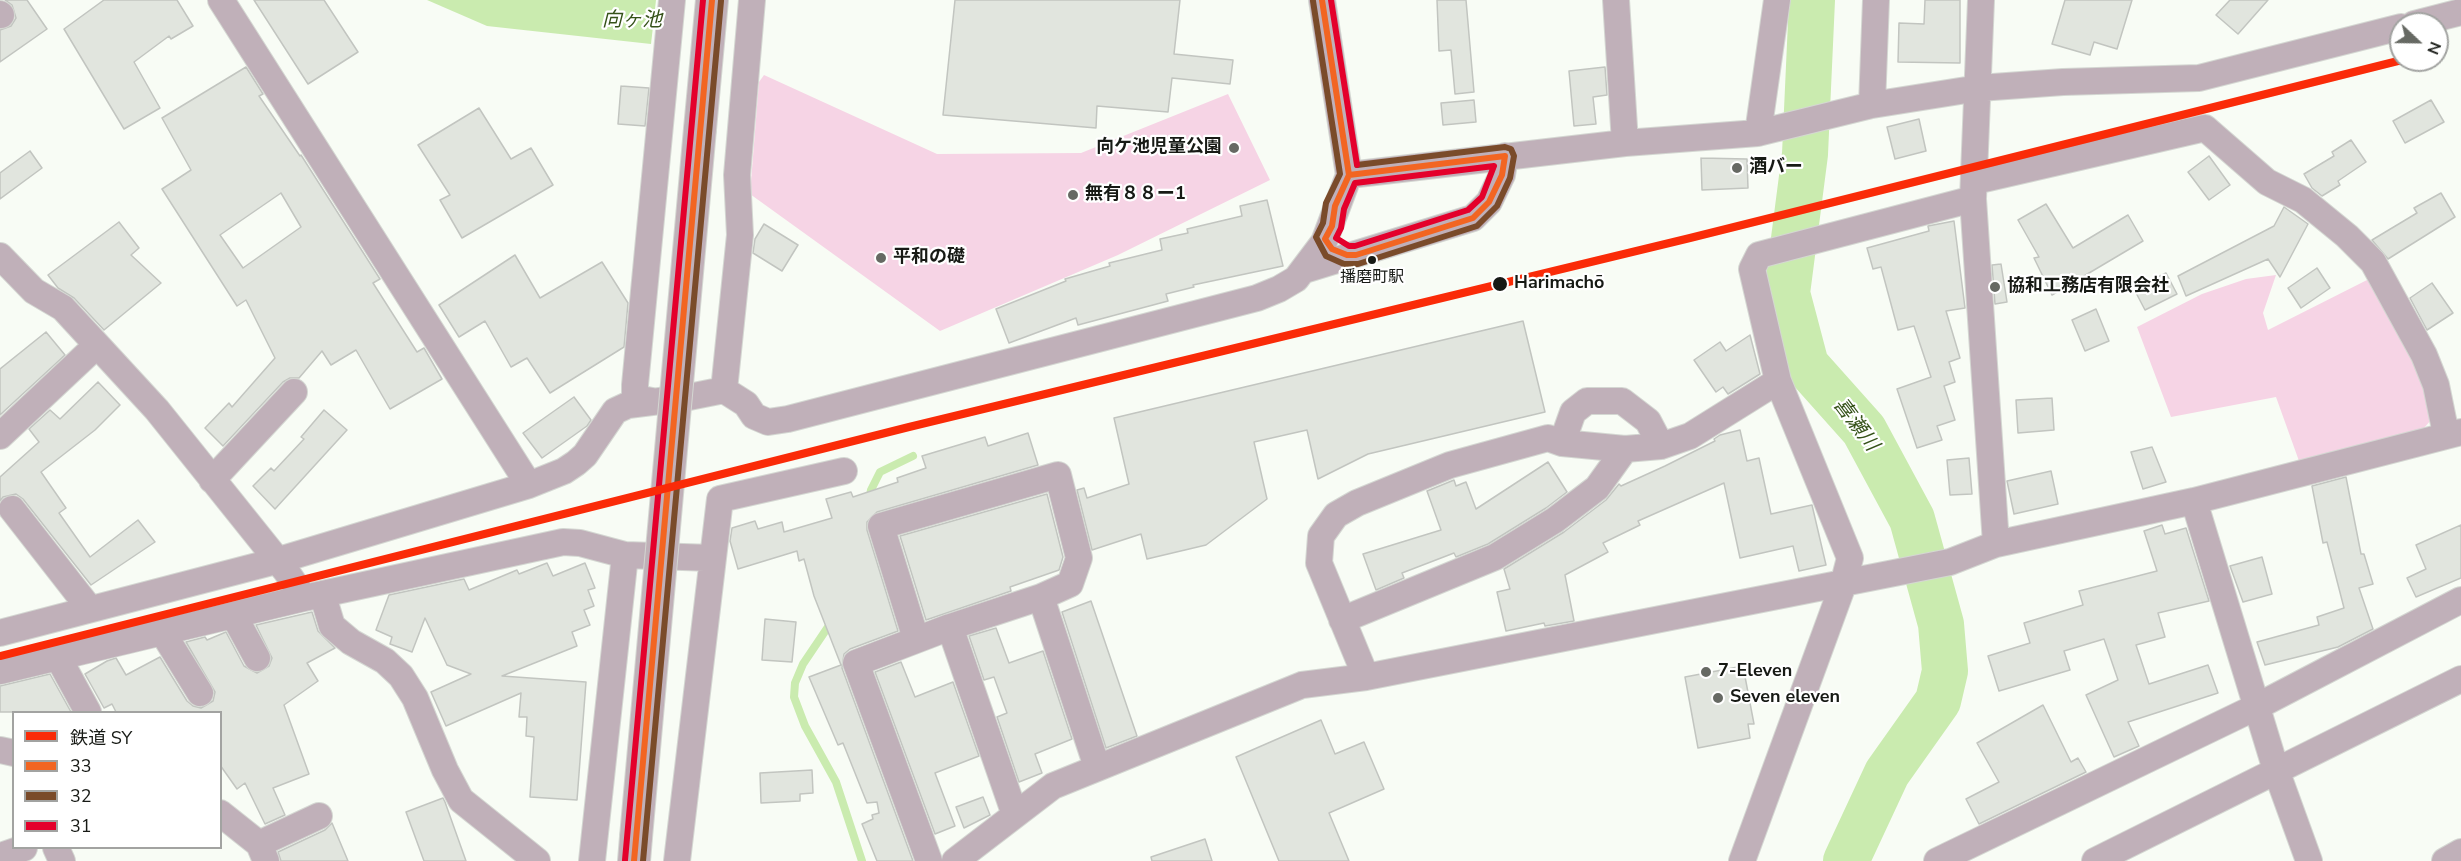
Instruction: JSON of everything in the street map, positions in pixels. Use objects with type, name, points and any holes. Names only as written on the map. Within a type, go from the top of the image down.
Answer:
[{"type":"main road","points":[[635,849],[712,0]]},
{"type":"street","points":[[221,0],[528,485]]},
{"type":"street","points":[[658,401],[641,399],[635,393],[672,0]]},
{"type":"street","points":[[724,390],[740,235],[737,175],[752,0]]},
{"type":"street","points":[[0,633],[276,561],[528,485],[564,471],[576,463],[585,455],[615,411],[724,390],[746,404],[754,416],[768,422],[788,419],[1257,298],[1279,289],[1296,279],[1325,239],[1332,226],[1335,206],[1349,175],[1322,0]]},
{"type":"street","points":[[1616,0],[1625,143]]},
{"type":"street","points":[[1758,133],[1777,0]]},
{"type":"street","points":[[1872,105],[1876,0]]},
{"type":"street","points":[[1981,0],[1974,190],[1996,544]]},
{"type":"street","points":[[1349,175],[1625,143],[1758,133],[1872,105],[1979,88],[2063,82],[2199,78],[2389,30]]},
{"type":"street","points":[[955,861],[1053,786],[1097,767],[1152,748],[1302,685],[1366,677],[1843,585],[1950,562],[1996,544],[2194,501],[2454,433],[2424,355],[2373,262],[2347,236],[2303,200],[2267,182],[2205,129],[1974,190],[1856,230],[1760,255],[1752,269],[1778,381],[1850,558],[1843,585],[1742,861]]},
{"type":"street","points":[[1304,270],[1473,218],[1489,202],[1502,175],[1505,156]]},
{"type":"street","points":[[1325,239],[1337,252],[1356,255]]},
{"type":"street","points":[[0,256],[34,291],[63,308],[157,410],[276,561],[314,597],[332,626],[351,642],[385,661],[401,676],[415,698],[445,770],[461,800],[537,861]]},
{"type":"street","points":[[0,436],[97,345]]},
{"type":"street","points":[[598,437],[640,353]]},
{"type":"street","points":[[1366,677],[1319,563],[1321,536],[1336,515],[1357,503],[1450,465],[1548,438],[1562,443],[1625,449],[1661,446],[1690,436],[1778,381]]},
{"type":"street","points":[[212,480],[294,392]]},
{"type":"street","points":[[1562,443],[1573,412],[1587,401],[1622,401],[1648,421],[1661,446]]},
{"type":"street","points":[[1342,620],[1495,557],[1555,520],[1597,488],[1625,449]]},
{"type":"street","points":[[677,861],[720,499],[844,471]]},
{"type":"street","points":[[916,639],[880,526],[1058,476],[1079,558],[1070,584],[1041,597],[916,639],[856,663],[929,861]]},
{"type":"street","points":[[2194,501],[2246,665],[2256,707],[2276,770],[2309,861]]},
{"type":"street","points":[[12,509],[90,609]]},
{"type":"street","points":[[0,671],[59,659],[314,597],[563,542],[580,543],[625,555],[712,558]]},
{"type":"street","points":[[592,861],[625,555]]},
{"type":"street","points":[[1041,597],[1097,767]]},
{"type":"street","points":[[1946,859],[2256,707],[2461,600]]},
{"type":"street","points":[[234,616],[257,658]]},
{"type":"street","points":[[950,627],[1015,815]]},
{"type":"street","points":[[163,633],[200,693]]},
{"type":"street","points":[[59,659],[87,711]]},
{"type":"street","points":[[2095,861],[2461,679]]},
{"type":"street","points":[[222,815],[262,853],[319,816]]},
{"type":"street","points":[[2445,861],[2461,852]]},
{"type":"shaded area","points":[[764,75],[937,154],[1081,153],[1228,94],[1270,180],[1118,255],[940,331],[750,194],[759,82]]},
{"type":"shaded area","points":[[2276,275],[2263,313],[2268,330],[2371,278],[2429,391],[2431,420],[2424,428],[2299,461],[2276,397],[2171,417],[2137,327],[2202,294],[2246,279]]},
{"type":"water","name":"向ヶ池","points":[[427,0],[656,0],[651,44],[487,26]]},
{"type":"building","points":[[5,0],[27,0],[47,29],[0,62],[0,30],[11,26],[16,18],[12,5]]},
{"type":"building","points":[[104,0],[177,0],[193,26],[171,39],[169,36],[134,62],[160,108],[124,129],[64,29]]},
{"type":"building","points":[[254,0],[324,0],[358,52],[308,84]]},
{"type":"building","points":[[955,0],[1180,0],[1174,54],[1233,60],[1230,84],[1172,78],[1168,112],[1097,106],[1096,128],[943,115]]},
{"type":"building","points":[[1437,0],[1466,0],[1474,92],[1455,94],[1451,50],[1439,51]]},
{"type":"building","points":[[1925,0],[1960,0],[1960,63],[1898,62],[1899,23],[1924,24]]},
{"type":"building","points":[[2065,0],[2132,0],[2117,49],[2094,42],[2090,55],[2052,44]]},
{"type":"building","points":[[2230,0],[2268,0],[2238,34],[2216,15]]},
{"type":"building","points":[[246,67],[263,94],[259,96],[301,155],[380,279],[373,283],[417,352],[424,348],[442,379],[390,409],[356,350],[331,365],[322,351],[299,378],[290,378],[283,382],[223,446],[205,428],[229,403],[232,407],[275,358],[246,300],[237,306],[162,189],[191,170],[162,118]],"holes":[[[281,193],[301,227],[243,268],[220,235]]]},
{"type":"building","points":[[1605,67],[1607,95],[1593,97],[1596,124],[1574,126],[1569,71]]},
{"type":"building","points":[[621,86],[649,88],[645,126],[618,124]]},
{"type":"building","points":[[1474,100],[1476,122],[1443,125],[1441,103]]},
{"type":"building","points":[[2431,100],[2444,122],[2405,143],[2393,121]]},
{"type":"building","points":[[479,108],[511,159],[531,148],[553,185],[462,238],[440,200],[450,195],[418,145]]},
{"type":"building","points":[[1919,119],[1926,151],[1895,159],[1887,127]]},
{"type":"building","points":[[2351,140],[2366,162],[2338,181],[2340,185],[2322,196],[2312,188],[2304,174],[2334,156],[2332,152]]},
{"type":"building","points":[[30,151],[42,168],[0,199],[0,173]]},
{"type":"building","points":[[2209,156],[2230,185],[2209,200],[2188,172]]},
{"type":"building","points":[[1701,158],[1747,159],[1748,188],[1702,190]]},
{"type":"building","points":[[2441,193],[2455,217],[2388,259],[2372,240],[2417,213],[2414,208]]},
{"type":"building","points":[[1267,200],[1283,266],[1193,285],[1194,287],[1166,294],[1168,301],[1078,325],[1076,318],[1009,343],[996,309],[1066,281],[1065,279],[1110,266],[1109,263],[1162,250],[1160,239],[1188,233],[1187,229],[1242,216],[1240,206]]},
{"type":"building","points":[[2046,204],[2073,248],[2128,215],[2143,241],[2052,295],[2034,258],[2039,257],[2018,220]]},
{"type":"building","points":[[2284,207],[2308,224],[2280,277],[2268,259],[2186,296],[2178,276],[2274,226]]},
{"type":"building","points":[[1954,221],[1965,308],[1946,311],[1960,358],[1949,362],[1955,382],[1944,386],[1955,420],[1937,426],[1942,440],[1917,448],[1897,389],[1931,377],[1914,326],[1898,330],[1881,267],[1873,269],[1867,248],[1929,231],[1928,226]]},
{"type":"building","points":[[119,222],[139,248],[131,255],[161,283],[104,330],[74,298],[58,288],[48,275]]},
{"type":"building","points":[[764,224],[798,245],[782,271],[753,253],[755,239]]},
{"type":"building","points":[[515,255],[540,298],[602,262],[628,303],[624,347],[550,393],[527,358],[511,367],[485,321],[459,337],[439,305]]},
{"type":"building","points":[[2001,264],[2007,302],[1995,304],[1992,265]]},
{"type":"building","points":[[2317,268],[2330,288],[2301,308],[2288,288]]},
{"type":"building","points":[[2166,273],[2177,294],[2145,310],[2134,289]]},
{"type":"building","points":[[2432,283],[2453,313],[2427,330],[2410,298]]},
{"type":"building","points":[[2096,309],[2109,341],[2085,351],[2072,320]]},
{"type":"building","points":[[1523,321],[1545,412],[1368,454],[1318,479],[1307,430],[1254,442],[1267,499],[1206,545],[1147,559],[1141,534],[1092,550],[1077,490],[1084,488],[1087,498],[1129,484],[1114,418]]},
{"type":"building","points":[[46,332],[65,355],[0,415],[0,369]]},
{"type":"building","points":[[1750,335],[1760,374],[1728,394],[1723,387],[1716,392],[1694,360],[1720,342],[1726,351]]},
{"type":"building","points":[[98,382],[120,405],[95,430],[41,472],[66,508],[59,513],[90,557],[138,520],[155,542],[91,585],[23,499],[16,494],[3,497],[0,501],[0,477],[39,442],[29,429],[50,410],[60,419]]},
{"type":"building","points":[[574,397],[591,420],[587,426],[542,458],[523,433]]},
{"type":"building","points":[[2052,398],[2054,430],[2018,433],[2016,400]]},
{"type":"building","points":[[324,410],[347,430],[275,509],[253,486],[271,468],[274,471],[304,439],[301,437]]},
{"type":"building","points":[[1740,430],[1747,461],[1759,458],[1771,514],[1812,505],[1826,565],[1799,571],[1793,546],[1740,558],[1724,483],[1638,521],[1640,525],[1603,543],[1608,552],[1565,575],[1574,621],[1545,626],[1544,623],[1506,631],[1497,592],[1510,589],[1504,569],[1564,532],[1606,500],[1619,484],[1621,486],[1665,466],[1715,441],[1714,439],[1720,435]]},
{"type":"building","points":[[1028,433],[1038,465],[877,512],[867,522],[867,530],[898,631],[850,649],[844,654],[842,668],[913,861],[877,861],[862,824],[873,819],[872,815],[879,813],[877,802],[867,803],[843,743],[838,745],[809,677],[841,665],[814,596],[804,559],[799,561],[797,551],[738,569],[730,541],[732,528],[755,521],[758,529],[782,522],[784,532],[832,518],[826,499],[851,492],[853,497],[898,482],[897,478],[926,468],[922,456],[985,437],[988,446]]},
{"type":"building","points":[[2152,447],[2166,482],[2143,489],[2131,452]]},
{"type":"building","points":[[1969,458],[1972,494],[1950,495],[1947,460]]},
{"type":"building","points":[[1548,462],[1567,492],[1546,508],[1488,544],[1456,557],[1454,553],[1402,573],[1404,578],[1376,590],[1363,554],[1441,530],[1427,491],[1454,480],[1456,486],[1466,482],[1476,509]]},
{"type":"building","points":[[2051,471],[2058,504],[2014,514],[2007,481]]},
{"type":"building","points":[[2346,477],[2361,554],[2364,554],[2373,584],[2359,588],[2373,629],[2338,647],[2265,665],[2257,642],[2319,625],[2317,617],[2344,608],[2327,542],[2323,543],[2312,486]]},
{"type":"building","points":[[1047,494],[1063,557],[1059,570],[1010,587],[1011,591],[926,620],[900,536]]},
{"type":"building","points":[[2162,525],[2165,534],[2186,528],[2209,601],[2158,613],[2165,637],[2136,645],[2149,684],[2208,665],[2218,693],[2128,722],[2139,746],[2114,757],[2086,695],[2118,680],[2104,639],[2064,651],[2070,670],[1999,691],[1988,656],[2030,643],[2024,623],[2083,605],[2079,591],[2157,571],[2144,531]]},
{"type":"building","points":[[2461,525],[2461,578],[2416,597],[2407,578],[2426,569],[2416,545]]},
{"type":"building","points":[[2262,557],[2272,594],[2243,602],[2230,566]]},
{"type":"building","points":[[547,563],[553,576],[585,563],[595,588],[588,590],[594,606],[584,610],[590,625],[572,632],[577,646],[502,676],[586,682],[577,800],[530,797],[534,737],[526,736],[527,717],[519,717],[521,693],[446,726],[431,692],[471,674],[447,665],[425,618],[412,652],[390,644],[392,637],[376,630],[389,595],[464,579],[469,590],[517,570],[519,574]]},
{"type":"building","points":[[1091,601],[1137,736],[1106,748],[1062,612]]},
{"type":"building","points":[[312,612],[318,631],[335,648],[307,663],[318,681],[284,705],[309,774],[273,788],[285,815],[265,824],[245,783],[237,789],[222,768],[222,711],[116,711],[112,704],[104,708],[85,674],[116,658],[126,675],[160,657],[187,701],[201,708],[213,701],[215,692],[186,642],[205,637],[207,640],[226,632],[244,666],[257,673],[269,666],[272,658],[256,625]]},
{"type":"building","points":[[765,619],[796,622],[792,662],[762,660]]},
{"type":"building","points":[[996,628],[1009,663],[1043,651],[1072,739],[1035,754],[1042,773],[1019,782],[997,717],[1007,713],[994,677],[984,680],[969,636]]},
{"type":"building","points":[[901,662],[915,697],[953,682],[979,756],[935,773],[955,826],[935,834],[875,672]]},
{"type":"building","points":[[1743,666],[1754,724],[1748,724],[1750,738],[1698,748],[1685,677]]},
{"type":"building","points":[[50,674],[70,711],[0,712],[0,686]]},
{"type":"building","points":[[2043,705],[2071,762],[2078,758],[2086,772],[1979,824],[1966,799],[1999,782],[1977,743]]},
{"type":"building","points":[[1321,720],[1335,754],[1364,742],[1384,789],[1329,813],[1349,861],[1279,861],[1236,757]]},
{"type":"building","points":[[812,770],[813,793],[800,794],[800,801],[761,803],[760,773]]},
{"type":"building","points":[[983,797],[990,815],[964,828],[956,807]]},
{"type":"building","points":[[443,798],[466,861],[424,861],[406,812]]},
{"type":"building","points":[[332,823],[348,861],[281,861],[278,852],[325,830]]},
{"type":"building","points":[[1205,839],[1212,861],[1152,861],[1151,857]]},
{"type":"waterway","name":"喜瀬川","points":[[1812,0],[1805,154],[1787,293],[1806,365],[1864,430],[1912,519],[1941,624],[1945,671],[1938,701],[1887,773],[1846,861]]},
{"type":"waterway","points":[[869,501],[871,490],[880,472],[913,456]]},
{"type":"waterway","points":[[832,621],[803,664],[795,683],[794,697],[805,726],[836,782],[862,861]]},
{"type":"rail line","name":"SY","points":[[0,656],[909,427],[1690,238],[2389,63]]},
{"type":"transit line","name":"31","points":[[625,860],[703,0]]},
{"type":"transit line","name":"33","points":[[634,861],[712,0]]},
{"type":"transit line","name":"33","points":[[1322,0],[1349,175]]},
{"type":"transit line","name":"31","points":[[1331,0],[1357,165]]},
{"type":"transit line","name":"32","points":[[643,861],[721,1]]},
{"type":"transit line","name":"32","points":[[1313,1],[1340,174],[1326,203],[1323,223],[1316,237],[1326,256],[1344,264],[1358,264],[1477,226],[1497,206],[1510,178],[1514,156],[1511,149],[1505,147],[1357,165]]},
{"type":"transit line","name":"33","points":[[1505,156],[1502,175],[1489,202],[1473,218],[1356,255],[1347,255],[1332,249],[1325,239],[1332,226],[1335,206],[1349,175],[1505,156]]},
{"type":"transit line","name":"31","points":[[1494,166],[1482,197],[1468,210],[1355,246],[1349,246],[1336,238],[1341,228],[1344,209],[1355,183],[1494,166]]},
{"type":"place","name":"向ケ池児童公園","points":[[1234,148]]},
{"type":"place","name":"酒バー","points":[[1737,168]]},
{"type":"place","name":"無有８８ー1","points":[[1073,195]]},
{"type":"place","name":"平和の礎","points":[[881,258]]},
{"type":"place","name":"播磨町駅","points":[[1372,260]]},
{"type":"place","name":"Harimachō","points":[[1500,284]]},
{"type":"place","name":"協和工務店有限会社","points":[[1995,287]]},
{"type":"place","name":"7-Eleven","points":[[1706,672]]},
{"type":"place","name":"Seven eleven","points":[[1718,698]]}]
